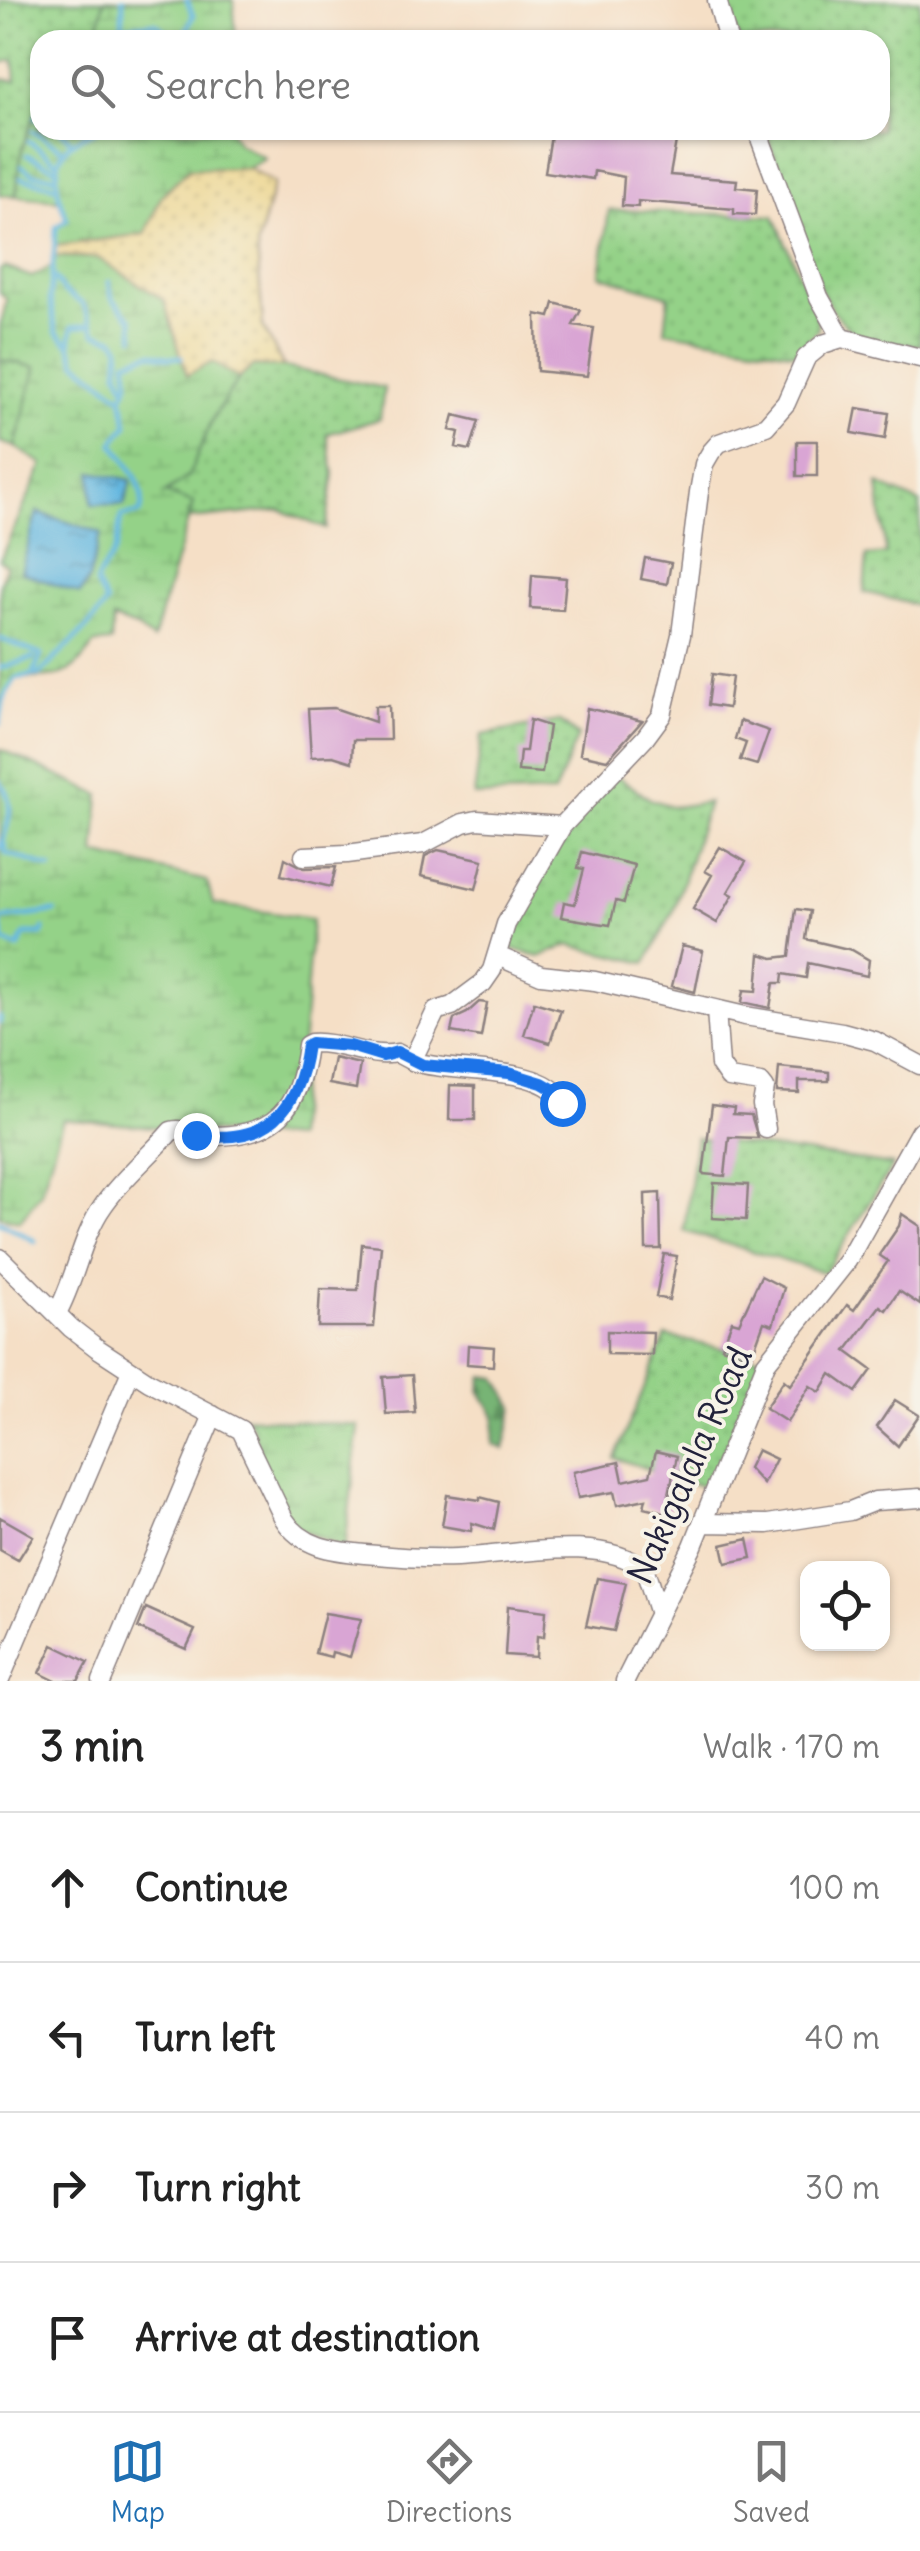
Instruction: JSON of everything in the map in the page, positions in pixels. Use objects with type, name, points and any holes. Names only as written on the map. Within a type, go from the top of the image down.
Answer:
[{"type":"street","points":[[717,0],[725,30]]},
{"type":"street","points":[[761,140],[814,284],[842,338]]},
{"type":"street","points":[[412,1061],[436,1010],[452,1006],[483,983],[498,956],[506,924],[562,826],[662,715],[675,672],[699,492],[704,464],[711,452],[720,443],[766,426],[786,403],[806,358],[824,344],[842,338],[920,358]]},
{"type":"street","points":[[304,856],[423,844],[462,823],[477,820],[562,826]]},
{"type":"street","points":[[498,956],[541,975],[595,980],[716,1010],[842,1032],[874,1041],[920,1065]]},
{"type":"street","points":[[716,1010],[720,1065],[728,1078],[763,1086],[766,1129]]},
{"type":"street","points":[[57,1313],[71,1288],[92,1224],[103,1204],[171,1131],[177,1128],[205,1136],[230,1136],[258,1132],[273,1123],[296,1092],[307,1045],[311,1043],[350,1046],[383,1056],[397,1052],[412,1061],[509,1073],[556,1091],[569,1114]]},
{"type":"street","name":"Nakigalala Road","points":[[625,1681],[702,1523],[766,1362],[853,1252],[920,1132]]},
{"type":"street","points":[[0,1258],[80,1336],[131,1371],[236,1427],[245,1436],[288,1526],[328,1550],[415,1559],[566,1550],[626,1558],[645,1570],[683,1565]]},
{"type":"street","points":[[0,1680],[131,1371]]},
{"type":"street","points":[[102,1681],[213,1415]]},
{"type":"street","points":[[702,1523],[768,1524],[850,1511],[875,1502],[920,1498]]},
{"type":"street","points":[[645,1570],[658,1614]]},
{"type":"green space","points":[[0,0],[104,0],[98,30],[30,30],[30,128],[22,149],[16,196],[0,195],[0,79],[16,81],[14,60],[0,63]]},
{"type":"green space","points":[[104,0],[233,0],[235,30],[98,30]]},
{"type":"green space","points":[[720,0],[920,0],[920,346],[865,338],[842,321],[813,273],[769,140],[890,140],[890,30],[735,30]]},
{"type":"green space","points":[[30,128],[30,140],[236,140],[265,158],[248,168],[189,169],[162,195],[145,234],[56,246],[56,227],[66,219],[59,200],[16,196],[22,149]]},
{"type":"green space","points":[[609,210],[774,216],[817,316],[818,329],[796,353],[665,331],[669,296],[600,275]]},
{"type":"green space","points":[[55,256],[98,258],[164,300],[187,374],[212,362],[239,378],[214,416],[188,477],[165,493],[193,503],[153,640],[136,627],[113,619],[111,642],[94,644],[70,670],[52,676],[16,678],[4,697],[0,724],[0,585],[7,566],[0,560],[43,464],[15,447],[36,367],[0,360],[0,327],[7,300],[0,292],[0,270],[4,267],[32,277],[54,265]]},
{"type":"green space","points":[[0,360],[36,366],[15,447],[0,442]]},
{"type":"green space","points":[[253,366],[284,367],[384,388],[380,419],[327,434],[334,474],[326,529],[281,510],[189,519],[193,503],[164,493],[188,476],[214,416],[239,378]]},
{"type":"green space","points":[[878,484],[920,503],[920,606],[864,592],[867,556],[886,554]]},
{"type":"green space","points":[[559,721],[578,736],[554,793],[474,796],[482,735]]},
{"type":"green space","points":[[0,749],[100,795],[95,854],[207,881],[213,904],[312,919],[295,1139],[63,1119],[41,1192],[20,1221],[0,1216]]},
{"type":"green space","points":[[608,770],[650,799],[674,807],[708,802],[674,910],[646,963],[569,945],[539,957],[511,948],[502,941],[530,886]]},
{"type":"green space","points":[[696,1138],[893,1165],[825,1273],[684,1231]]},
{"type":"green space","points":[[666,1336],[763,1358],[709,1489],[615,1458]]},
{"type":"green space","points":[[483,1376],[497,1378],[514,1407],[504,1449],[493,1444],[495,1416],[480,1390]]},
{"type":"green space","points":[[245,1417],[359,1426],[345,1548],[278,1521],[252,1426]]},
{"type":"sand","points":[[248,168],[274,183],[257,246],[263,327],[284,367],[253,366],[239,378],[212,362],[187,375],[164,300],[98,258],[55,256],[56,246],[145,234],[162,195],[189,169]]},
{"type":"water","points":[[92,472],[131,480],[124,505],[92,504]]},
{"type":"water","points":[[37,512],[101,533],[89,579],[80,594],[21,572]]},
{"type":"building","points":[[550,140],[676,140],[670,175],[737,180],[736,187],[757,189],[755,215],[734,214],[734,209],[638,201],[638,207],[622,206],[624,177],[594,171],[593,179],[545,172]]},
{"type":"building","points":[[554,303],[581,310],[573,325],[594,328],[587,376],[537,371],[536,314],[550,317]]},
{"type":"building","points":[[857,408],[889,413],[885,439],[852,433]]},
{"type":"building","points":[[454,415],[479,421],[470,450],[456,447],[459,432],[450,430]]},
{"type":"building","points":[[797,441],[817,441],[817,476],[797,476]]},
{"type":"building","points":[[645,558],[671,563],[667,584],[641,579]]},
{"type":"building","points":[[532,575],[566,578],[563,610],[530,608]]},
{"type":"building","points":[[712,674],[732,677],[728,708],[708,705]]},
{"type":"building","points":[[375,706],[389,706],[390,740],[353,740],[352,762],[333,756],[311,757],[308,709],[334,708],[375,722]]},
{"type":"building","points":[[587,708],[642,721],[607,760],[580,754]]},
{"type":"building","points":[[530,720],[549,726],[542,773],[518,771],[520,751],[526,751]]},
{"type":"building","points":[[740,721],[769,731],[757,765],[740,760],[746,743],[735,739]]},
{"type":"building","points":[[720,847],[746,862],[728,892],[733,895],[717,923],[693,909],[712,875],[705,871]]},
{"type":"building","points":[[438,850],[483,860],[476,889],[421,876],[425,856]]},
{"type":"building","points":[[582,852],[634,865],[624,903],[616,901],[610,925],[561,917],[564,902],[575,904],[584,869],[578,868]]},
{"type":"building","points":[[285,858],[304,868],[336,867],[331,887],[281,875]]},
{"type":"building","points":[[796,909],[810,911],[806,939],[852,950],[869,960],[867,976],[808,963],[806,978],[783,974],[782,983],[774,983],[770,1008],[742,1002],[744,990],[757,991],[760,954],[773,958],[790,956]]},
{"type":"building","points":[[682,946],[703,951],[695,992],[672,986]]},
{"type":"building","points":[[479,1002],[487,1003],[481,1037],[451,1032],[454,1019]]},
{"type":"building","points":[[534,1002],[561,1010],[550,1043],[524,1035]]},
{"type":"building","points":[[334,1058],[360,1064],[356,1089],[329,1084]]},
{"type":"building","points":[[779,1067],[829,1072],[829,1081],[799,1081],[799,1093],[777,1092]]},
{"type":"building","points":[[450,1085],[475,1086],[475,1120],[449,1120]]},
{"type":"building","points":[[712,1105],[734,1108],[733,1114],[751,1115],[758,1138],[729,1137],[725,1176],[703,1174]]},
{"type":"building","points":[[714,1183],[748,1185],[746,1220],[712,1218]]},
{"type":"building","points":[[660,1193],[661,1249],[646,1249],[645,1194]]},
{"type":"building","points":[[902,1214],[920,1226],[920,1305],[899,1291],[886,1310],[880,1306],[846,1351],[872,1370],[856,1392],[831,1374],[820,1392],[810,1386],[787,1422],[765,1408],[784,1380],[790,1385],[847,1305],[854,1310],[888,1261],[879,1255],[899,1226]]},
{"type":"building","points":[[362,1244],[381,1246],[374,1327],[318,1327],[320,1289],[358,1290]]},
{"type":"building","points":[[664,1254],[677,1256],[669,1300],[656,1297]]},
{"type":"building","points":[[761,1276],[784,1288],[773,1325],[764,1322],[751,1358],[722,1347],[732,1321],[739,1323]]},
{"type":"building","points":[[607,1331],[653,1332],[652,1355],[607,1354]]},
{"type":"building","points":[[468,1345],[494,1347],[493,1366],[467,1364]]},
{"type":"building","points":[[412,1375],[415,1412],[386,1414],[383,1377]]},
{"type":"building","points":[[895,1400],[919,1415],[898,1446],[877,1427]]},
{"type":"building","points":[[757,1450],[776,1459],[763,1484],[748,1468]]},
{"type":"building","points":[[656,1451],[677,1456],[668,1513],[644,1507],[646,1499],[617,1505],[614,1492],[578,1498],[573,1472],[619,1462],[623,1481],[650,1475]]},
{"type":"building","points":[[447,1495],[499,1502],[494,1530],[472,1523],[471,1531],[442,1526]]},
{"type":"building","points":[[0,1517],[33,1536],[18,1560],[0,1550]]},
{"type":"building","points":[[748,1539],[752,1558],[726,1563],[722,1545]]},
{"type":"building","points":[[597,1578],[626,1583],[614,1631],[586,1626]]},
{"type":"building","points":[[508,1606],[546,1611],[544,1637],[537,1636],[536,1657],[505,1655]]},
{"type":"building","points":[[146,1608],[195,1630],[186,1649],[138,1628]]},
{"type":"building","points":[[325,1613],[361,1619],[350,1657],[315,1653]]},
{"type":"building","points":[[53,1645],[88,1662],[78,1681],[56,1681],[40,1673]]},
{"type":"waterway","points":[[123,0],[122,27],[155,23],[164,30]]},
{"type":"waterway","points":[[187,0],[193,16],[187,30]]},
{"type":"waterway","points":[[47,140],[64,151]]},
{"type":"waterway","points":[[0,724],[4,697],[16,678],[40,674],[106,603],[96,584],[116,548],[122,516],[140,513],[142,503],[135,476],[113,443],[127,425],[122,397],[76,362],[70,345],[56,332],[50,298],[56,227],[67,219],[58,192],[58,163],[76,140]]},
{"type":"waterway","points":[[29,141],[58,163]]},
{"type":"waterway","points":[[27,155],[58,170]]},
{"type":"waterway","points":[[22,166],[33,174],[57,177]]},
{"type":"waterway","points":[[21,178],[56,186]]},
{"type":"waterway","points":[[55,278],[64,292],[83,304],[95,333],[114,339],[120,347],[118,372],[126,388]]},
{"type":"waterway","points":[[109,282],[112,298],[132,319],[134,337]]},
{"type":"waterway","points":[[70,345],[72,327],[91,325]]},
{"type":"waterway","points":[[122,397],[129,383],[126,361],[152,353],[182,357]]},
{"type":"waterway","points":[[1,639],[41,655],[33,675]]},
{"type":"waterway","points":[[0,668],[33,658]]},
{"type":"waterway","points":[[0,782],[9,806],[0,847]]},
{"type":"waterway","points":[[4,843],[6,853],[51,868]]},
{"type":"waterway","points":[[0,919],[55,912]]},
{"type":"waterway","points":[[0,924],[4,941],[18,948],[25,934],[42,934],[44,929]]},
{"type":"waterway","points":[[0,1017],[0,1022]]},
{"type":"waterway","points":[[0,1222],[35,1241]]},
{"type":"waterway","points":[[428,1550],[477,1548]]},
{"type":"route","points":[[196,1135],[258,1132],[273,1123],[296,1092],[307,1045],[311,1043],[350,1046],[383,1056],[397,1052],[423,1065],[509,1073],[542,1083],[556,1091],[562,1103]]}]
